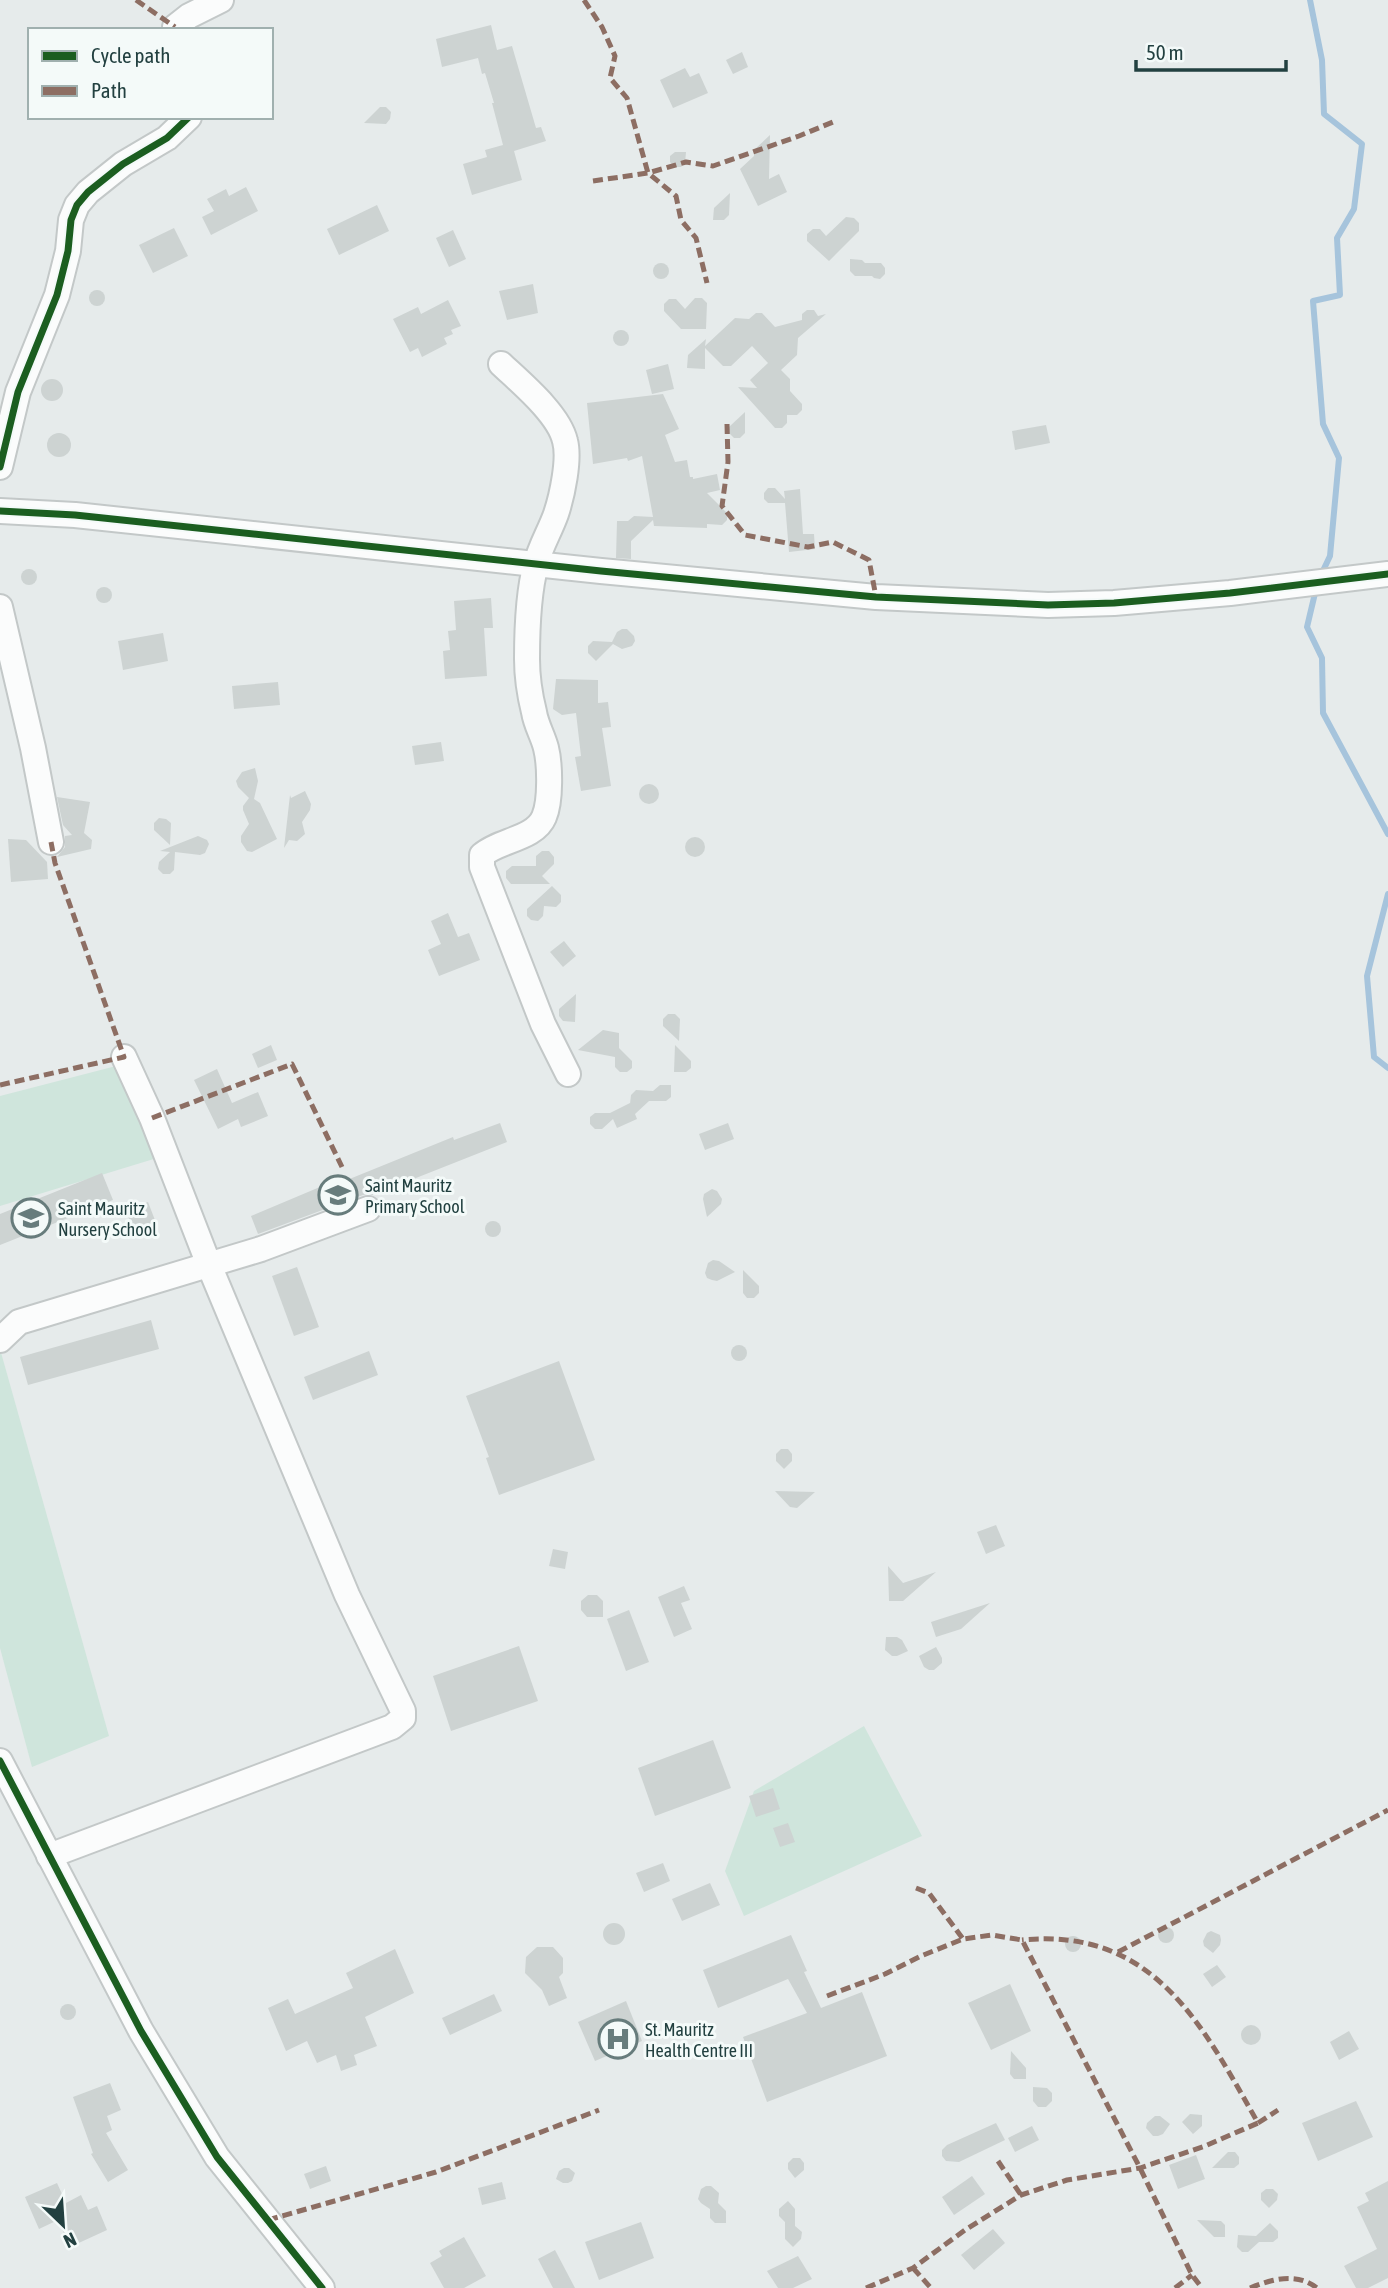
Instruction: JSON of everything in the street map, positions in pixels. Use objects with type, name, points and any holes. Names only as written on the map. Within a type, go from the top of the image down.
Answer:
[{"type":"street","points":[[176,28],[189,16],[221,0]]},
{"type":"street","points":[[0,467],[18,392],[57,295],[68,251],[71,220],[77,205],[124,164],[167,138],[187,119]]},
{"type":"street","points":[[501,364],[535,396],[562,429],[566,443],[566,467],[557,511],[536,563],[530,605],[527,661],[534,714],[546,749],[549,778],[547,805],[544,819],[533,830],[490,848],[482,855],[482,867],[543,1024],[568,1074]]},
{"type":"street","points":[[0,511],[75,515],[876,597],[1048,605],[1114,603],[1219,594],[1388,574]]},
{"type":"street","points":[[0,607],[33,748],[51,842]]},
{"type":"street","points":[[49,1856],[379,1731],[399,1723],[403,1718],[403,1711],[347,1595],[209,1265],[152,1118],[124,1057]]},
{"type":"street","points":[[0,1340],[19,1322],[261,1249],[368,1209]]},
{"type":"street","points":[[0,1761],[141,2031],[217,2157],[322,2288]]},
{"type":"green space","points":[[120,1065],[157,1158],[0,1206],[0,1096]]},
{"type":"green space","points":[[0,1349],[109,1736],[32,1767],[0,1648]]},
{"type":"green space","points":[[864,1726],[922,1836],[744,1916],[725,1871],[754,1791]]},
{"type":"building","points":[[491,25],[497,50],[512,46],[536,128],[541,127],[546,141],[514,151],[522,180],[472,195],[463,164],[487,157],[485,150],[503,145],[494,103],[478,58],[442,67],[436,39]]},
{"type":"building","points":[[742,52],[748,67],[733,74],[726,60]]},
{"type":"building","points":[[685,68],[690,77],[699,73],[708,93],[673,108],[660,80]]},
{"type":"building","points":[[380,107],[386,107],[391,112],[386,124],[364,123]]},
{"type":"building","points":[[770,135],[769,179],[779,174],[787,192],[758,206],[740,169]]},
{"type":"building","points":[[675,152],[686,152],[685,163],[681,167],[674,167],[670,162],[670,156]]},
{"type":"building","points":[[246,187],[258,211],[211,235],[202,217],[214,211],[207,199],[226,189],[229,196]]},
{"type":"building","points":[[730,193],[729,215],[724,220],[713,220],[714,208]]},
{"type":"building","points":[[377,205],[389,231],[339,255],[327,229]]},
{"type":"building","points":[[846,217],[854,218],[859,223],[859,231],[829,261],[807,241],[807,234],[813,229],[820,229],[826,236]]},
{"type":"building","points":[[174,228],[188,256],[153,273],[139,245]]},
{"type":"building","points":[[453,230],[466,259],[449,267],[436,238]]},
{"type":"building","points":[[850,259],[881,263],[885,274],[880,279],[855,276],[850,271]]},
{"type":"building","points":[[658,263],[664,263],[669,271],[667,277],[658,279],[653,274],[653,268]]},
{"type":"building","points":[[533,284],[538,313],[507,320],[499,291]]},
{"type":"building","points":[[94,290],[100,290],[105,298],[103,304],[94,306],[89,301],[89,295]]},
{"type":"building","points":[[695,298],[702,298],[707,303],[706,329],[681,329],[664,311],[664,304],[669,299],[676,299],[685,309]]},
{"type":"building","points":[[448,300],[461,326],[451,330],[453,334],[444,338],[447,344],[422,357],[418,348],[410,352],[393,319],[418,307],[421,314]]},
{"type":"building","points":[[807,310],[814,310],[818,316],[826,314],[798,338],[797,355],[781,370],[790,379],[790,391],[802,404],[802,410],[797,415],[787,415],[787,423],[782,428],[775,428],[738,387],[757,388],[750,380],[768,363],[752,346],[731,366],[723,366],[705,348],[705,369],[687,368],[688,355],[706,339],[705,346],[735,318],[749,319],[756,313],[762,313],[775,327],[802,320],[802,314]]},
{"type":"building","points":[[618,330],[624,330],[629,338],[627,344],[618,346],[613,341],[613,335]]},
{"type":"building","points":[[668,364],[674,389],[652,394],[646,370]]},
{"type":"building","points":[[52,379],[60,382],[63,390],[60,398],[52,401],[44,398],[41,390],[44,382]]},
{"type":"building","points":[[663,394],[679,429],[665,435],[675,462],[687,460],[690,477],[693,479],[717,474],[720,490],[707,493],[727,513],[727,520],[722,525],[707,524],[707,528],[654,526],[653,520],[631,541],[631,559],[616,558],[617,521],[628,521],[634,516],[653,517],[642,456],[628,461],[627,458],[593,464],[587,403]]},
{"type":"building","points":[[745,412],[745,433],[740,438],[734,438],[729,433],[729,427]]},
{"type":"building","points":[[1046,425],[1050,443],[1015,450],[1012,431]]},
{"type":"building","points":[[59,433],[68,436],[71,445],[68,454],[59,457],[50,454],[47,445],[50,436]]},
{"type":"building","points":[[768,488],[775,488],[785,499],[784,491],[800,489],[803,534],[814,534],[815,549],[789,552],[785,503],[768,503],[764,499],[764,493]]},
{"type":"building","points":[[26,569],[32,569],[37,577],[35,583],[26,585],[21,580],[21,574]]},
{"type":"building","points":[[101,587],[107,587],[112,595],[110,601],[101,603],[96,598],[96,592]]},
{"type":"building","points":[[491,598],[493,628],[484,628],[487,676],[445,679],[443,651],[450,650],[448,631],[456,630],[454,601]]},
{"type":"building","points":[[627,629],[634,636],[632,646],[622,649],[613,644],[596,661],[588,653],[588,646],[593,641],[612,642],[617,632]]},
{"type":"building","points":[[163,633],[168,661],[123,670],[118,641]]},
{"type":"building","points":[[556,679],[598,680],[598,703],[608,702],[611,727],[602,728],[611,786],[581,791],[575,757],[581,756],[576,713],[562,715],[553,709]]},
{"type":"building","points":[[278,682],[280,705],[234,709],[232,686]]},
{"type":"building","points":[[441,742],[444,761],[415,765],[412,746]]},
{"type":"building","points":[[255,768],[258,781],[254,799],[260,803],[277,839],[252,852],[247,851],[241,842],[241,836],[249,824],[243,806],[249,798],[236,781],[242,772]]},
{"type":"building","points":[[645,784],[653,784],[659,794],[653,804],[645,804],[639,798],[639,790]]},
{"type":"building","points":[[305,791],[311,804],[302,822],[305,834],[297,841],[289,840],[284,848],[290,795],[291,798]]},
{"type":"building","points":[[57,797],[90,802],[84,833],[92,840],[91,849],[57,857],[65,847],[65,836],[72,835],[63,825]]},
{"type":"building","points":[[159,818],[171,823],[170,845],[154,830],[154,823]]},
{"type":"building","points":[[198,836],[209,844],[205,853],[200,855],[175,852],[174,870],[170,874],[163,874],[158,869],[159,862],[170,852],[160,851]]},
{"type":"building","points":[[695,837],[702,840],[705,847],[702,854],[695,857],[688,854],[685,847],[688,840]]},
{"type":"building","points":[[8,839],[26,840],[47,862],[48,879],[11,882]]},
{"type":"building","points":[[542,851],[549,851],[554,857],[554,864],[542,876],[550,884],[511,884],[506,878],[506,871],[512,866],[536,866],[536,856]]},
{"type":"building","points":[[552,886],[561,895],[561,902],[556,907],[544,906],[543,916],[538,921],[531,920],[527,916],[527,909]]},
{"type":"building","points":[[448,913],[458,937],[469,933],[480,960],[439,976],[428,950],[441,944],[431,921]]},
{"type":"building","points":[[564,941],[576,956],[563,967],[550,952]]},
{"type":"building","points":[[576,994],[575,1022],[563,1021],[559,1016],[559,1009]]},
{"type":"building","points":[[668,1014],[675,1014],[680,1019],[679,1041],[663,1026],[663,1019]]},
{"type":"building","points":[[603,1030],[619,1033],[619,1048],[632,1061],[632,1068],[627,1072],[620,1072],[615,1067],[615,1057],[578,1050]]},
{"type":"building","points":[[271,1045],[277,1060],[258,1068],[252,1054]]},
{"type":"building","points":[[675,1045],[691,1061],[691,1068],[686,1072],[674,1072]]},
{"type":"building","points":[[217,1069],[232,1103],[258,1092],[268,1116],[241,1127],[238,1119],[218,1129],[194,1080]]},
{"type":"building","points":[[660,1085],[671,1085],[671,1097],[666,1101],[649,1101],[635,1114],[637,1119],[617,1128],[613,1119],[602,1129],[595,1129],[590,1124],[590,1117],[595,1113],[610,1113],[630,1104],[631,1095],[636,1090],[653,1091]]},
{"type":"building","points":[[500,1123],[507,1142],[373,1195],[363,1195],[258,1234],[251,1216],[346,1176],[347,1180],[453,1137],[454,1140]]},
{"type":"building","points":[[728,1123],[734,1139],[705,1150],[699,1134]]},
{"type":"building","points":[[102,1173],[113,1200],[0,1245],[0,1214]]},
{"type":"building","points":[[712,1189],[717,1191],[722,1199],[721,1204],[707,1217],[703,1199],[704,1194]]},
{"type":"building","points":[[148,1202],[158,1228],[136,1237],[126,1210]]},
{"type":"building","points":[[490,1221],[496,1221],[501,1229],[499,1235],[490,1237],[485,1232],[485,1226]]},
{"type":"building","points":[[713,1260],[735,1272],[717,1281],[707,1278],[705,1273],[708,1263]]},
{"type":"building","points":[[297,1267],[319,1327],[294,1336],[272,1276]]},
{"type":"building","points":[[743,1270],[759,1286],[759,1293],[754,1298],[747,1298],[743,1293]]},
{"type":"building","points":[[151,1320],[159,1349],[28,1385],[20,1357]]},
{"type":"building","points":[[736,1345],[742,1345],[747,1353],[745,1359],[736,1361],[731,1356],[731,1350]]},
{"type":"building","points":[[369,1351],[378,1375],[313,1400],[304,1377]]},
{"type":"building","points":[[559,1361],[595,1460],[499,1495],[486,1458],[489,1457],[466,1396]]},
{"type":"building","points":[[781,1449],[788,1449],[792,1454],[792,1461],[784,1469],[776,1461],[776,1454]]},
{"type":"building","points":[[775,1491],[815,1492],[797,1508],[790,1507]]},
{"type":"building","points":[[996,1525],[1005,1546],[986,1554],[977,1532]]},
{"type":"building","points":[[553,1549],[568,1552],[565,1569],[549,1566]]},
{"type":"building","points":[[888,1566],[903,1583],[936,1572],[903,1601],[889,1601]]},
{"type":"building","points":[[684,1586],[690,1600],[681,1603],[692,1629],[674,1637],[658,1597]]},
{"type":"building","points":[[588,1595],[597,1595],[603,1601],[603,1617],[587,1617],[581,1610],[581,1601]]},
{"type":"building","points":[[990,1603],[961,1629],[936,1637],[931,1622]]},
{"type":"building","points":[[629,1610],[649,1662],[626,1671],[607,1619]]},
{"type":"building","points":[[886,1637],[902,1640],[908,1651],[892,1656],[885,1650]]},
{"type":"building","points":[[519,1646],[538,1701],[451,1731],[433,1676]]},
{"type":"building","points":[[936,1647],[942,1663],[934,1670],[929,1670],[924,1667],[919,1656]]},
{"type":"building","points":[[713,1740],[731,1788],[655,1816],[638,1768]]},
{"type":"building","points":[[773,1788],[780,1809],[756,1817],[749,1796]]},
{"type":"building","points":[[788,1823],[795,1842],[780,1847],[773,1828]]},
{"type":"building","points":[[663,1863],[670,1881],[644,1892],[636,1873]]},
{"type":"building","points":[[710,1883],[720,1905],[682,1921],[672,1899]]},
{"type":"building","points":[[614,1923],[622,1926],[625,1934],[622,1942],[614,1945],[606,1942],[603,1934],[606,1926]]},
{"type":"building","points":[[1163,1927],[1169,1927],[1174,1935],[1172,1941],[1163,1943],[1158,1938],[1158,1932]]},
{"type":"building","points":[[1211,1931],[1220,1935],[1221,1940],[1213,1953],[1204,1946],[1203,1941]]},
{"type":"building","points":[[791,1935],[821,2008],[862,1992],[887,2056],[767,2102],[743,2037],[807,2013],[788,1979],[718,2008],[703,1970]]},
{"type":"building","points":[[1070,1936],[1076,1936],[1081,1944],[1079,1950],[1070,1952],[1065,1947],[1065,1941]]},
{"type":"building","points":[[537,1947],[553,1947],[563,1958],[563,1973],[559,1977],[567,1998],[549,2006],[542,1990],[525,1973],[526,1957]]},
{"type":"building","points":[[395,1949],[414,1993],[365,2017],[377,2046],[354,2055],[357,2065],[341,2071],[336,2055],[317,2063],[307,2041],[286,2051],[268,2008],[288,1999],[295,2014],[353,1988],[346,1973]]},
{"type":"building","points":[[1217,1965],[1226,1977],[1212,1987],[1203,1974]]},
{"type":"building","points":[[1010,1984],[1031,2031],[991,2050],[968,2003]]},
{"type":"building","points":[[494,1994],[502,2011],[450,2035],[442,2018]]},
{"type":"building","points":[[626,2001],[642,2041],[595,2061],[578,2022]]},
{"type":"building","points":[[65,2004],[71,2004],[76,2012],[74,2018],[65,2020],[60,2015],[60,2009]]},
{"type":"building","points":[[1247,2025],[1255,2025],[1261,2035],[1255,2045],[1247,2045],[1241,2039],[1241,2031]]},
{"type":"building","points":[[1349,2031],[1359,2049],[1339,2060],[1330,2042]]},
{"type":"building","points":[[1011,2051],[1026,2068],[1026,2079],[1014,2079],[1010,2074]]},
{"type":"building","points":[[110,2083],[121,2110],[107,2116],[112,2130],[106,2133],[128,2170],[108,2182],[91,2154],[93,2153],[73,2097]]},
{"type":"building","points":[[1033,2087],[1047,2088],[1052,2093],[1052,2101],[1046,2107],[1038,2107],[1033,2101]]},
{"type":"building","points":[[1356,2101],[1373,2137],[1318,2161],[1302,2123]]},
{"type":"building","points":[[1190,2114],[1202,2115],[1202,2126],[1193,2134],[1182,2122]]},
{"type":"building","points":[[1155,2116],[1160,2116],[1170,2124],[1163,2134],[1158,2136],[1153,2136],[1146,2128],[1147,2123]]},
{"type":"building","points":[[996,2123],[1005,2140],[959,2162],[946,2161],[942,2156],[942,2150],[947,2145]]},
{"type":"building","points":[[1032,2126],[1039,2140],[1015,2152],[1008,2138]]},
{"type":"building","points":[[1228,2152],[1235,2152],[1239,2157],[1239,2164],[1234,2168],[1212,2168]]},
{"type":"building","points":[[1196,2155],[1205,2179],[1178,2189],[1169,2165]]},
{"type":"building","points":[[793,2158],[800,2158],[804,2163],[804,2170],[795,2178],[788,2169],[788,2163]]},
{"type":"building","points":[[326,2166],[331,2181],[310,2189],[304,2174]]},
{"type":"building","points":[[564,2168],[575,2173],[572,2181],[568,2183],[556,2179],[559,2171]]},
{"type":"building","points":[[972,2176],[985,2194],[954,2215],[942,2197]]},
{"type":"building","points":[[1388,2181],[1388,2278],[1368,2288],[1356,2288],[1344,2266],[1377,2249],[1357,2207],[1369,2201],[1365,2193]]},
{"type":"building","points":[[502,2182],[506,2199],[482,2205],[478,2188]]},
{"type":"building","points":[[57,2183],[66,2203],[81,2195],[88,2210],[97,2206],[107,2230],[70,2247],[58,2220],[39,2229],[25,2197]]},
{"type":"building","points":[[711,2186],[719,2193],[718,2203],[726,2211],[726,2223],[715,2223],[710,2218],[710,2209],[698,2199],[701,2189]]},
{"type":"building","points":[[1266,2189],[1273,2189],[1278,2194],[1277,2200],[1269,2208],[1261,2200],[1261,2193]]},
{"type":"building","points":[[788,2201],[795,2209],[795,2226],[802,2232],[801,2239],[793,2247],[785,2239],[785,2222],[779,2216],[779,2209]]},
{"type":"building","points":[[1197,2220],[1221,2221],[1225,2225],[1225,2237],[1214,2237]]},
{"type":"building","points":[[641,2222],[654,2258],[599,2280],[585,2242]]},
{"type":"building","points":[[1270,2223],[1278,2231],[1278,2238],[1273,2242],[1259,2242],[1248,2252],[1242,2252],[1237,2247],[1238,2235],[1256,2236]]},
{"type":"building","points":[[993,2229],[1005,2243],[974,2270],[961,2255]]},
{"type":"building","points":[[464,2237],[486,2276],[464,2288],[444,2288],[430,2263],[442,2256],[439,2251]]},
{"type":"building","points":[[555,2250],[575,2288],[553,2288],[538,2259]]},
{"type":"building","points":[[798,2256],[812,2279],[793,2288],[778,2288],[767,2271]]},
{"type":"waterway","points":[[1310,0],[1322,60],[1324,114],[1362,144],[1354,209],[1337,238],[1340,295],[1313,301],[1323,424],[1339,458],[1330,556],[1321,575]]},
{"type":"waterway","points":[[1316,589],[1307,627],[1322,658],[1323,713],[1388,834]]},
{"type":"waterway","points":[[1388,894],[1367,976],[1374,1057],[1388,1068]]},
{"type":"marked path","points":[[136,0],[175,27]]},
{"type":"marked path","points":[[584,0],[602,27],[615,56],[610,78],[627,98],[648,173],[676,196],[681,220],[696,238],[707,283]]},
{"type":"marked path","points":[[593,181],[648,173],[686,162],[713,166],[833,122]]},
{"type":"marked path","points":[[727,424],[728,462],[722,506],[745,535],[808,547],[833,542],[869,560],[876,597]]},
{"type":"marked path","points":[[0,1085],[124,1057],[55,863],[51,842]]},
{"type":"marked path","points":[[152,1118],[292,1064],[342,1167]]},
{"type":"marked path","points":[[1118,1952],[1388,1810]]},
{"type":"marked path","points":[[916,1888],[929,1893],[963,1939]]},
{"type":"marked path","points":[[827,1996],[885,1974],[963,1939],[992,1935],[1022,1940],[1192,2275],[1202,2288]]},
{"type":"marked path","points":[[866,2288],[913,2268],[965,2230],[1021,2195],[1067,2180],[1140,2168],[1205,2146],[1258,2123],[1216,2051],[1193,2018],[1168,1990],[1139,1966],[1106,1949],[1067,1940],[1022,1940]]},
{"type":"marked path","points":[[268,2220],[436,2172],[599,2110]]},
{"type":"marked path","points":[[1258,2123],[1278,2110]]},
{"type":"marked path","points":[[998,2161],[1021,2195]]},
{"type":"marked path","points":[[913,2268],[931,2288]]},
{"type":"marked path","points":[[1175,2288],[1192,2275]]},
{"type":"marked path","points":[[1250,2288],[1284,2279],[1301,2280],[1317,2288]]},
{"type":"cycle path","points":[[0,467],[18,392],[57,295],[68,251],[71,220],[77,205],[88,192],[123,164],[167,138],[187,119]]},
{"type":"cycle path","points":[[0,511],[75,515],[601,571],[876,597],[1048,605],[1114,603],[1230,593],[1388,574]]},
{"type":"cycle path","points":[[0,1761],[141,2031],[217,2157],[322,2288]]},
{"type":"place","name":"Saint Mauritz Primary School","points":[[338,1195]]},
{"type":"place","name":"Saint Mauritz Nursery School","points":[[31,1218]]},
{"type":"place","name":"St. Mauritz Health Centre III","points":[[618,2039]]}]
